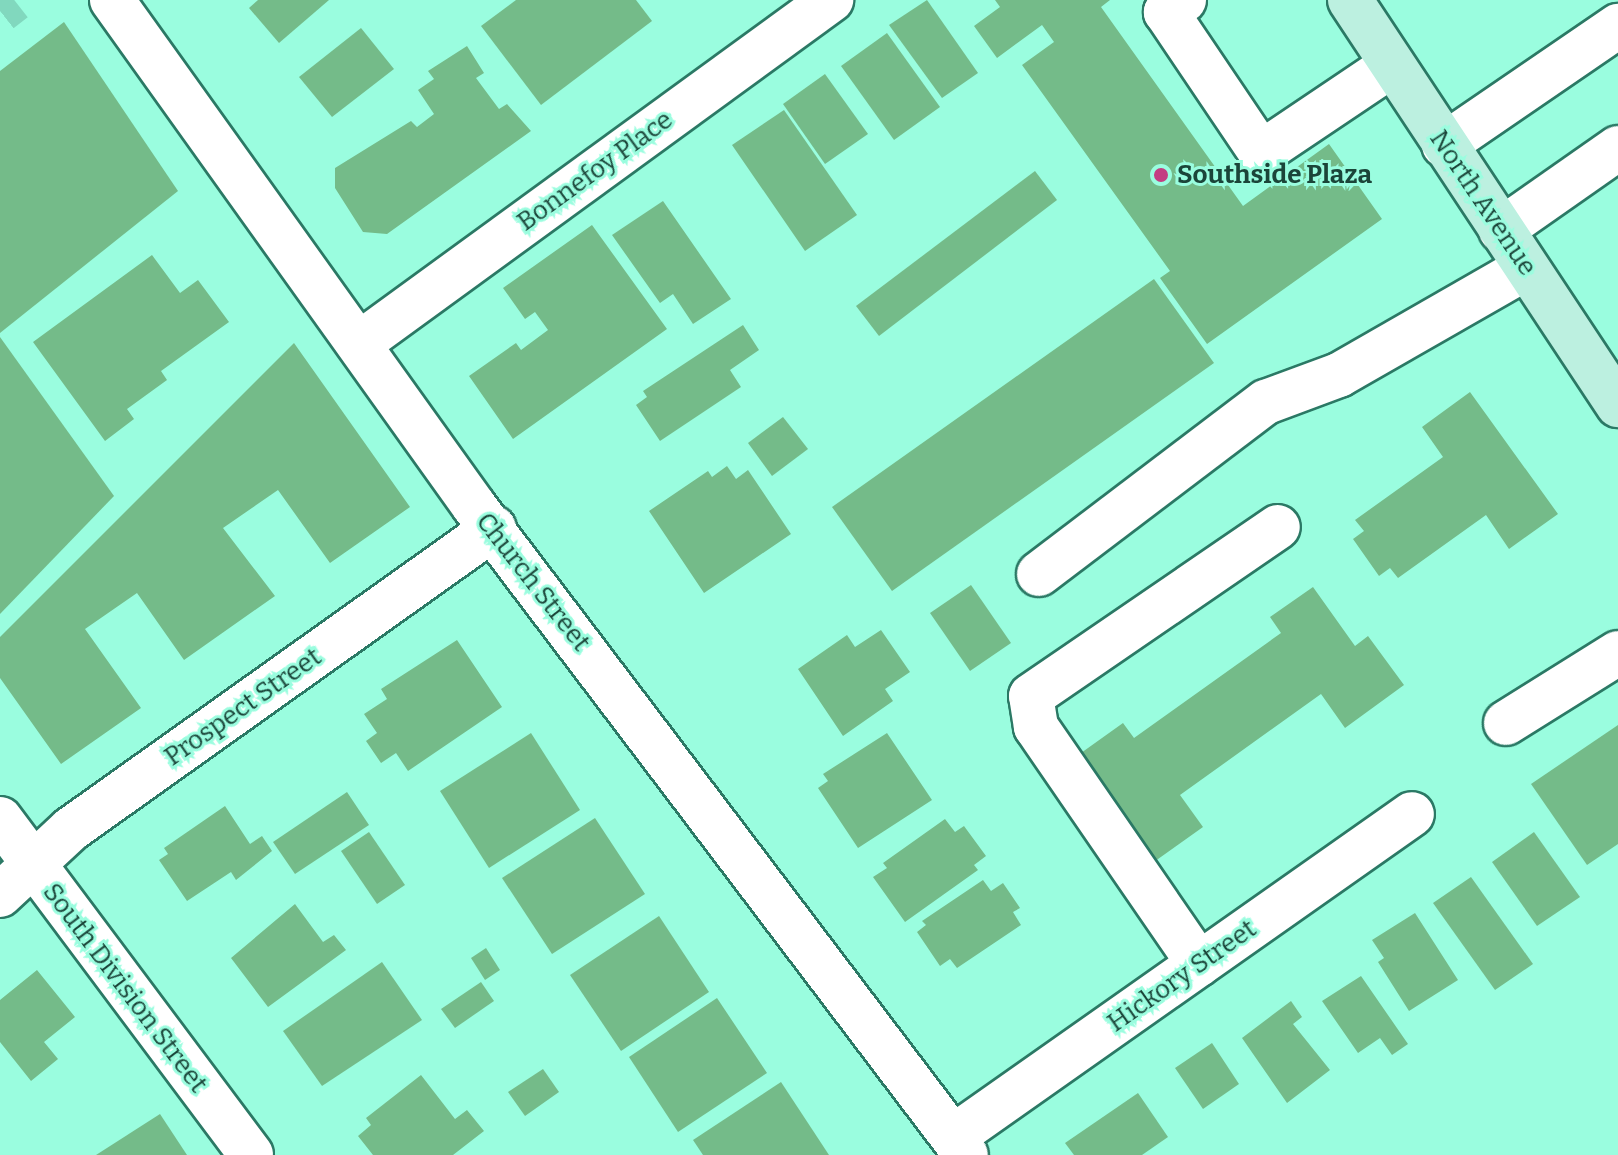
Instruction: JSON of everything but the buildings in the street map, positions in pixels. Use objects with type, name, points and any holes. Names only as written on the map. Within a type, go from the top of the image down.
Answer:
[{"type":"main road","name":"North Avenue","points":[[1350,0],[1618,405]]},
{"type":"street","name":"Church Street","points":[[112,0],[494,528],[960,1146]]},
{"type":"street","name":"Bonnefoy Place","points":[[360,343],[831,0]]},
{"type":"street","points":[[1184,0],[1166,12],[1261,153],[1392,65]]},
{"type":"street","points":[[1444,145],[1618,26]]},
{"type":"street","points":[[1501,230],[1618,148]]},
{"type":"street","points":[[1039,574],[1266,402],[1339,375],[1526,268]]},
{"type":"street","points":[[1199,964],[1036,727],[1031,696],[1278,527]]},
{"type":"street","name":"Prospect Street","points":[[0,895],[71,829],[494,528]]},
{"type":"street","points":[[1506,723],[1618,653]]},
{"type":"street","name":"Hickory Street","points":[[960,1146],[1199,964],[1412,814]]},
{"type":"street","name":"South Division Street","points":[[0,819],[32,866],[251,1155]]},
{"type":"tunnel","points":[[0,11],[14,0]]},
{"type":"place","name":"Southside Plaza","points":[[1161,175]]}]
